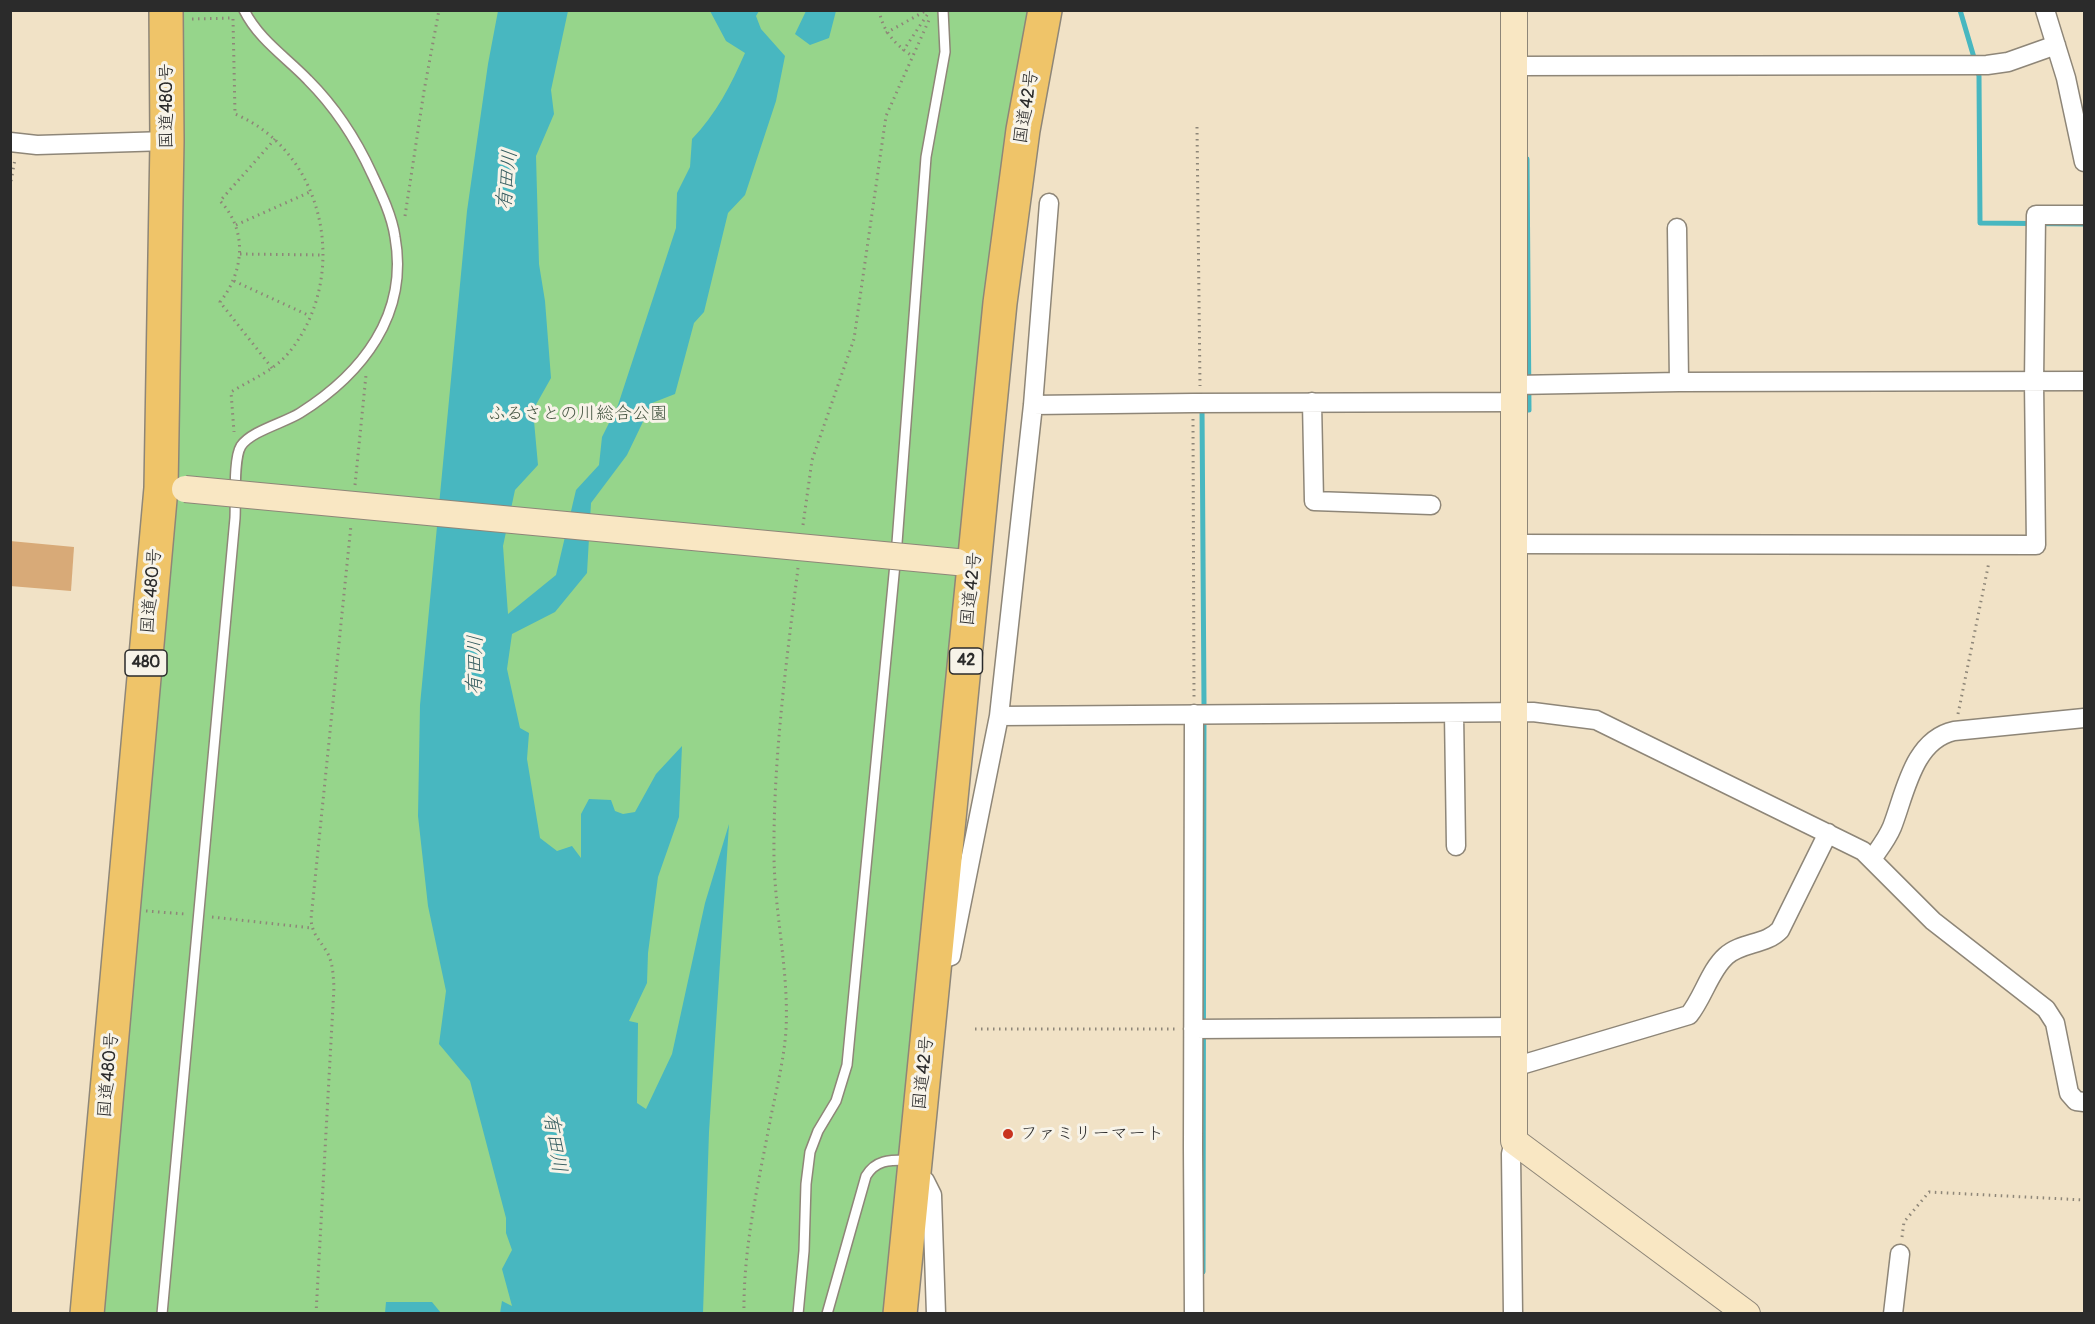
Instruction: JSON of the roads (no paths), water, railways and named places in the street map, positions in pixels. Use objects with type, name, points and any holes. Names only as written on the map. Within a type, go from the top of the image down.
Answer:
[{"type":"highway","name":"国道42号","points":[[900,1314],[935,961],[966,563],[1007,241],[1031,78],[1045,10]]},
{"type":"highway","name":"国道480号","points":[[87,1314],[173,488],[167,141],[177,15]]},
{"type":"street","points":[[1513,1314],[1511,1154],[1515,1141],[1514,10]]},
{"type":"street","points":[[2045,10],[2066,78],[2085,162]]},
{"type":"street","points":[[1514,66],[1987,65],[2008,62],[2056,45]]},
{"type":"street","points":[[14,142],[37,145],[167,141]]},
{"type":"street","points":[[935,961],[951,956],[999,716],[1033,405],[1049,203]]},
{"type":"street","points":[[1515,544],[2036,545],[2034,382],[2036,215],[2085,215]]},
{"type":"street","points":[[1677,228],[1679,382]]},
{"type":"street","points":[[1033,405],[1312,402],[1515,393],[1679,382],[2085,381]]},
{"type":"street","points":[[1312,402],[1314,501],[1431,505]]},
{"type":"street","points":[[173,488],[966,563]]},
{"type":"street","points":[[999,716],[1533,712],[1596,720],[1863,851],[1933,921],[2046,1009],[2055,1023],[2069,1093],[2072,1099],[2085,1102]]},
{"type":"street","points":[[1454,713],[1456,846]]},
{"type":"street","points":[[1194,714],[1194,1314]]},
{"type":"street","points":[[1872,859],[1891,829],[1921,755],[1937,737],[1953,732],[2085,718]]},
{"type":"street","points":[[1514,1067],[1689,1015],[1726,955],[1739,948],[1773,937],[1780,930],[1828,833]]},
{"type":"street","points":[[1193,1029],[1514,1027]]},
{"type":"street","points":[[1515,1141],[1747,1314]]},
{"type":"street","points":[[914,1169],[925,1181],[932,1195],[936,1314]]},
{"type":"street","points":[[1893,1314],[1900,1254]]},
{"type":"lane","points":[[798,1314],[810,1152],[818,1131],[836,1101],[847,1065],[897,543],[926,157],[945,52],[943,10]]},
{"type":"lane","points":[[162,1314],[235,518],[237,458],[240,448],[249,438],[291,418],[314,403],[347,375],[368,353],[385,326],[397,285],[395,237],[388,213],[371,173],[336,112],[307,79],[263,39],[241,12]]},
{"type":"lane","points":[[827,1314],[870,1169],[876,1163],[885,1160],[914,1169]]},
{"type":"water","name":"有田川","points":[[498,11],[568,11],[551,90],[554,114],[536,156],[539,264],[545,301],[551,378],[533,410],[538,465],[515,490],[503,546],[508,614],[556,575],[576,490],[599,465],[602,437],[618,405],[676,228],[677,193],[690,167],[692,139],[722,99],[745,53],[726,41],[710,11],[759,11],[756,16],[761,29],[785,56],[776,101],[745,195],[728,213],[704,312],[694,323],[675,394],[652,403],[627,455],[591,503],[587,573],[555,612],[512,634],[507,669],[520,728],[529,733],[527,759],[540,838],[557,851],[572,846],[581,858],[581,814],[589,799],[611,800],[615,811],[623,814],[635,812],[656,774],[682,746],[679,817],[658,877],[648,953],[647,983],[629,1021],[638,1023],[637,1103],[646,1109],[672,1054],[705,903],[729,824],[709,1132],[703,1313],[500,1313],[502,1301],[512,1306],[502,1269],[512,1250],[506,1233],[506,1218],[470,1081],[439,1044],[446,991],[428,906],[418,816],[420,705],[467,211]]},
{"type":"water","points":[[806,11],[836,11],[829,38],[810,45],[795,34]]},
{"type":"water","points":[[386,1302],[432,1302],[441,1313],[385,1313]]},
{"type":"waterway","points":[[1960,10],[1975,61]]},
{"type":"waterway","points":[[1977,70],[1979,76],[1980,223],[2084,224]]},
{"type":"waterway","points":[[1522,410],[1529,410],[1527,159]]},
{"type":"waterway","points":[[1203,1272],[1202,407],[1204,407]]},
{"type":"place","name":"ファミリーマート","points":[[1008,1134]]},
{"type":"park label","name":"ふるさとの川総合公園","points":[[578,414]]}]
